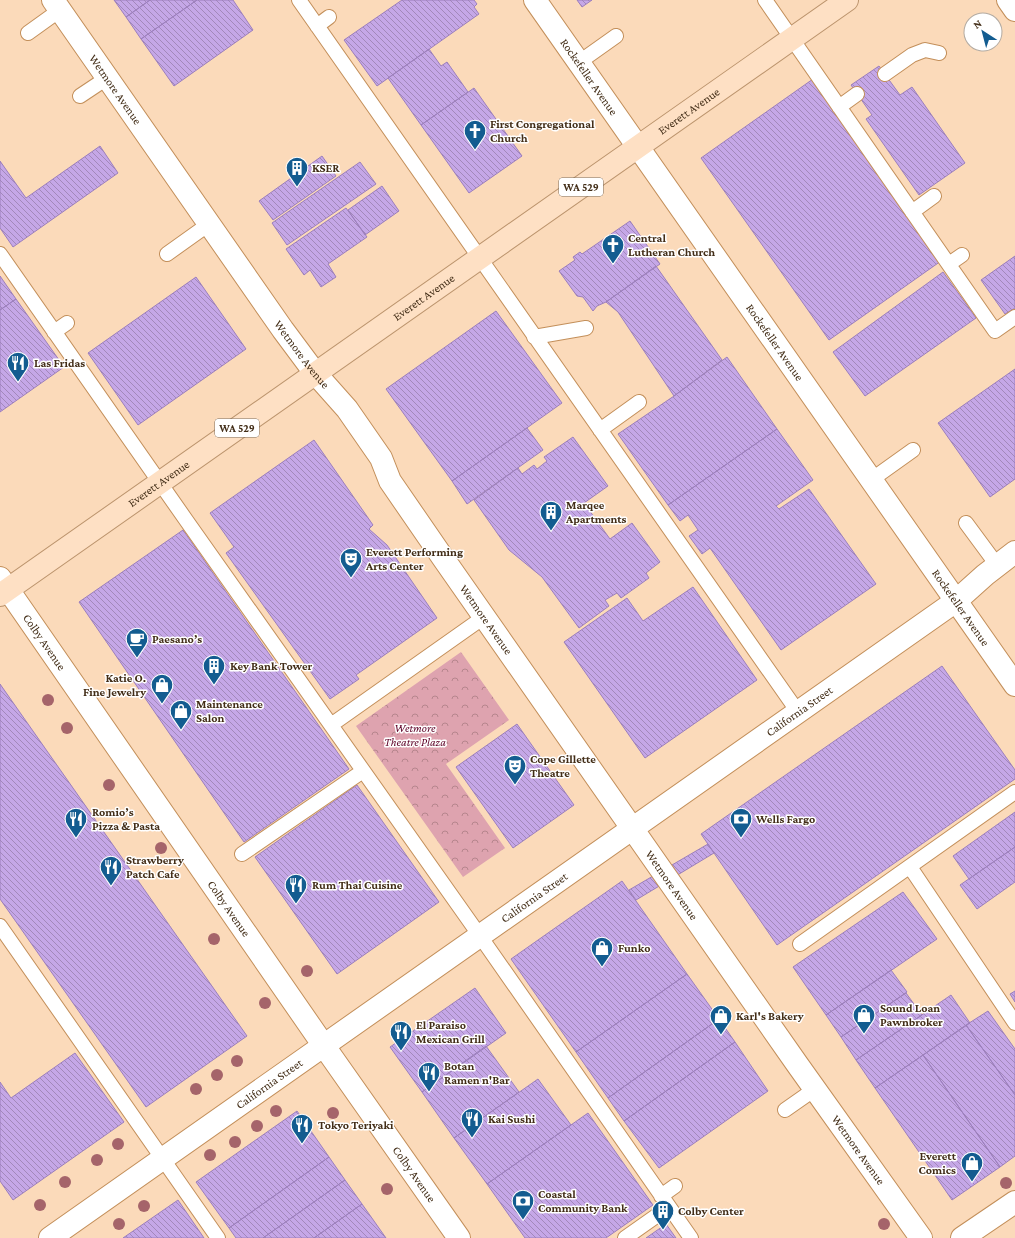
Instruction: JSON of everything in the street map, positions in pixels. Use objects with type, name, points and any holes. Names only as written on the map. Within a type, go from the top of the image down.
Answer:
[{"type":"main road","name":"Everett Avenue","points":[[3,587],[160,483],[847,0]]},
{"type":"street","name":"Rockefeller Avenue","points":[[535,0],[1015,684]]},
{"type":"street","points":[[1008,0],[1015,10]]},
{"type":"street","name":"Wetmore Avenue","points":[[57,5],[209,224],[315,373],[346,409],[381,458],[390,481],[484,617],[921,1238]]},
{"type":"street","name":"California Street","points":[[50,1238],[956,601],[997,565],[1015,552]]},
{"type":"street","name":"Colby Avenue","points":[[3,587],[458,1238]]},
{"type":"street","points":[[962,1238],[1015,1202]]},
{"type":"lane","points":[[299,0],[798,712]]},
{"type":"lane","points":[[765,0],[948,264],[990,334],[1015,317]]},
{"type":"lane","points":[[28,33],[57,5]]},
{"type":"lane","points":[[317,26],[330,17]]},
{"type":"lane","points":[[578,62],[616,36]]},
{"type":"lane","points":[[885,74],[918,52],[925,50],[939,53]]},
{"type":"lane","points":[[80,96],[107,78]]},
{"type":"lane","points":[[839,107],[857,94]]},
{"type":"lane","points":[[912,212],[934,196]]},
{"type":"lane","points":[[167,254],[209,224]]},
{"type":"lane","points":[[0,254],[54,332],[95,401],[160,483],[691,1238]]},
{"type":"lane","points":[[948,264],[962,255]]},
{"type":"lane","points":[[54,332],[67,323]]},
{"type":"lane","points":[[534,337],[586,328]]},
{"type":"lane","points":[[600,430],[638,402]]},
{"type":"lane","points":[[871,480],[913,450]]},
{"type":"lane","points":[[966,523],[997,565]]},
{"type":"lane","points":[[331,725],[484,617]]},
{"type":"lane","points":[[242,854],[363,771]]},
{"type":"lane","points":[[800,944],[1015,792]]},
{"type":"lane","points":[[910,867],[1015,1024]]},
{"type":"lane","points":[[0,926],[32,982],[63,1027],[162,1159],[218,1238]]},
{"type":"lane","points":[[785,1110],[815,1089]]},
{"type":"lane","points":[[625,1238],[665,1201],[675,1186]]},
{"type":"green space","name":"Wetmore Theatre Plaza","points":[[461,652],[509,720],[446,764],[505,848],[463,877],[356,726]]},
{"type":"building","points":[[114,0],[150,0],[126,17]]},
{"type":"building","points":[[150,0],[197,0],[141,39],[126,17]]},
{"type":"building","points":[[197,0],[233,0],[253,30],[174,86],[141,39]]},
{"type":"building","points":[[402,0],[474,0],[477,4],[474,7],[479,14],[377,86],[344,40]]},
{"type":"building","points":[[577,0],[592,0],[582,7]]},
{"type":"building","points":[[429,49],[441,66],[447,62],[468,92],[421,125],[388,78]]},
{"type":"building","points":[[879,66],[900,95],[912,87],[965,163],[919,195],[866,119],[872,115],[851,85]]},
{"type":"building","points":[[813,79],[941,261],[829,340],[701,158]]},
{"type":"building","points":[[474,88],[522,156],[469,193],[421,125]]},
{"type":"building","points":[[100,146],[118,173],[13,247],[0,228],[0,161],[26,198]]},
{"type":"building","name":"KSER","points":[[322,156],[336,176],[273,220],[259,201]]},
{"type":"building","points":[[360,162],[376,184],[287,245],[272,223]]},
{"type":"building","points":[[382,186],[399,211],[365,235],[348,210]]},
{"type":"building","points":[[346,208],[367,237],[328,264],[336,277],[321,287],[310,270],[304,275],[286,249]]},
{"type":"building","name":"Central Lutheran Church","points":[[630,221],[660,264],[606,302],[597,306],[593,311],[583,297],[577,296],[559,271],[575,260],[573,257],[580,252],[582,254]]},
{"type":"building","points":[[1015,256],[1015,308],[1005,314],[981,280]]},
{"type":"building","points":[[656,266],[722,360],[674,396],[618,312],[606,302]]},
{"type":"building","points":[[943,272],[976,318],[865,396],[833,352]]},
{"type":"building","points":[[0,276],[16,299],[0,310]]},
{"type":"building","points":[[196,277],[246,349],[138,425],[88,353]]},
{"type":"building","points":[[16,299],[64,367],[0,412],[0,310]]},
{"type":"building","points":[[496,311],[562,403],[452,481],[386,389]]},
{"type":"building","points":[[727,357],[777,429],[668,505],[618,434],[674,396]]},
{"type":"building","points":[[1015,369],[1015,479],[990,497],[938,423]]},
{"type":"building","points":[[527,428],[543,450],[467,504],[452,481]]},
{"type":"building","points":[[777,429],[813,480],[776,506],[779,509],[809,489],[876,584],[781,650],[710,548],[702,554],[689,536],[698,530],[688,515],[680,521],[668,505]]},
{"type":"building","name":"Marqee Apartments","points":[[573,437],[608,486],[584,503],[610,539],[632,523],[660,562],[646,573],[649,578],[621,598],[617,593],[605,600],[609,606],[579,628],[542,577],[509,550],[474,500],[518,468],[522,474],[534,465],[537,469],[547,461],[544,457]]},
{"type":"building","points":[[314,440],[373,525],[369,529],[387,545],[437,618],[356,675],[359,679],[330,699],[226,553],[234,547],[210,513]]},
{"type":"building","name":"Key Bank Tower","points":[[183,530],[349,769],[244,842],[79,602]]},
{"type":"building","points":[[693,587],[757,680],[645,758],[564,642],[627,598],[643,621]]},
{"type":"building","points":[[942,666],[1015,770],[1015,779],[777,945],[701,834]]},
{"type":"building","points":[[0,684],[247,1036],[146,1107],[0,899]]},
{"type":"building","name":"Cope Gillette Theatre","points":[[517,724],[574,805],[513,848],[456,767]]},
{"type":"building","points":[[357,785],[439,902],[337,974],[255,857]]},
{"type":"building","points":[[1015,812],[1015,847],[969,879],[953,856]]},
{"type":"building","points":[[708,844],[714,853],[636,900],[629,890]]},
{"type":"building","points":[[1015,847],[1015,882],[977,909],[960,885]]},
{"type":"building","points":[[622,881],[687,974],[576,1052],[511,959]]},
{"type":"building","points":[[903,892],[937,939],[826,1015],[793,967]]},
{"type":"building","points":[[891,970],[907,992],[841,1037],[826,1015]]},
{"type":"building","points":[[687,974],[719,1019],[608,1098],[576,1052]]},
{"type":"building","points":[[475,988],[506,1033],[422,1092],[390,1047]]},
{"type":"building","points":[[1015,991],[1015,1002],[1010,994]]},
{"type":"building","points":[[906,993],[922,1015],[856,1060],[841,1037]]},
{"type":"building","points":[[951,995],[970,1023],[875,1088],[856,1060]]},
{"type":"building","points":[[988,1011],[1015,1049],[1015,1095],[966,1025]]},
{"type":"building","points":[[719,1019],[735,1042],[624,1121],[608,1098]]},
{"type":"building","points":[[966,1025],[1015,1095],[1015,1156],[1000,1167],[923,1055]]},
{"type":"building","points":[[735,1042],[768,1091],[659,1168],[624,1121]]},
{"type":"building","points":[[486,1046],[519,1092],[454,1138],[422,1092]]},
{"type":"building","points":[[75,1053],[124,1122],[13,1200],[0,1181],[0,1082],[11,1098]]},
{"type":"building","points":[[923,1055],[1000,1167],[952,1200],[875,1088]]},
{"type":"building","points":[[538,1079],[571,1125],[487,1184],[454,1138]]},
{"type":"building","points":[[297,1111],[329,1157],[229,1228],[196,1182]]},
{"type":"building","points":[[588,1113],[653,1205],[606,1238],[525,1238],[487,1184]]},
{"type":"building","points":[[329,1157],[345,1180],[263,1238],[236,1238],[229,1228]]},
{"type":"building","points":[[345,1180],[362,1204],[314,1238],[263,1238]]},
{"type":"building","points":[[178,1200],[204,1238],[123,1238]]},
{"type":"building","points":[[362,1204],[386,1238],[314,1238]]},
{"type":"building","name":"Colby Center","points":[[666,1224],[676,1238],[646,1238]]},
{"type":"place","name":"First Congregational Church","points":[[475,150]]},
{"type":"place","name":"KSER","points":[[297,188]]},
{"type":"place","name":"Central Lutheran Church","points":[[613,264]]},
{"type":"place","name":"Las Fridas","points":[[18,382]]},
{"type":"place","name":"Marqee Apartments","points":[[551,532]]},
{"type":"place","name":"Everett Performing Arts Center","points":[[351,578]]},
{"type":"place","name":"Paesano’s","points":[[137,658]]},
{"type":"place","name":"Key Bank Tower","points":[[214,686]]},
{"type":"place","name":"Katie O. Fine Jewelry","points":[[162,704]]},
{"type":"place","name":"Maintenance Salon","points":[[181,730]]},
{"type":"place","name":"Cope Gillette Theatre","points":[[515,786]]},
{"type":"place","name":"Romio’s Pizza & Pasta","points":[[76,838]]},
{"type":"place","name":"Wells Fargo","points":[[741,838]]},
{"type":"place","name":"Strawberry Patch Cafe","points":[[111,886]]},
{"type":"place","name":"Rum Thai Cuisine","points":[[296,904]]},
{"type":"place","name":"Funko","points":[[602,968]]},
{"type":"place","name":"Sound Loan Pawnbroker","points":[[864,1034]]},
{"type":"place","name":"Karl's Bakery","points":[[721,1036]]},
{"type":"place","name":"El Paraiso Mexican Grill","points":[[401,1052]]},
{"type":"place","name":"Botan Ramen n'Bar","points":[[429,1092]]},
{"type":"place","name":"Kai Sushi","points":[[472,1138]]},
{"type":"place","name":"Tokyo Teriyaki","points":[[302,1144]]},
{"type":"place","name":"Everett Comics","points":[[972,1182]]},
{"type":"place","name":"Coastal Community Bank","points":[[523,1220]]},
{"type":"place","name":"Colby Center","points":[[663,1230]]}]
